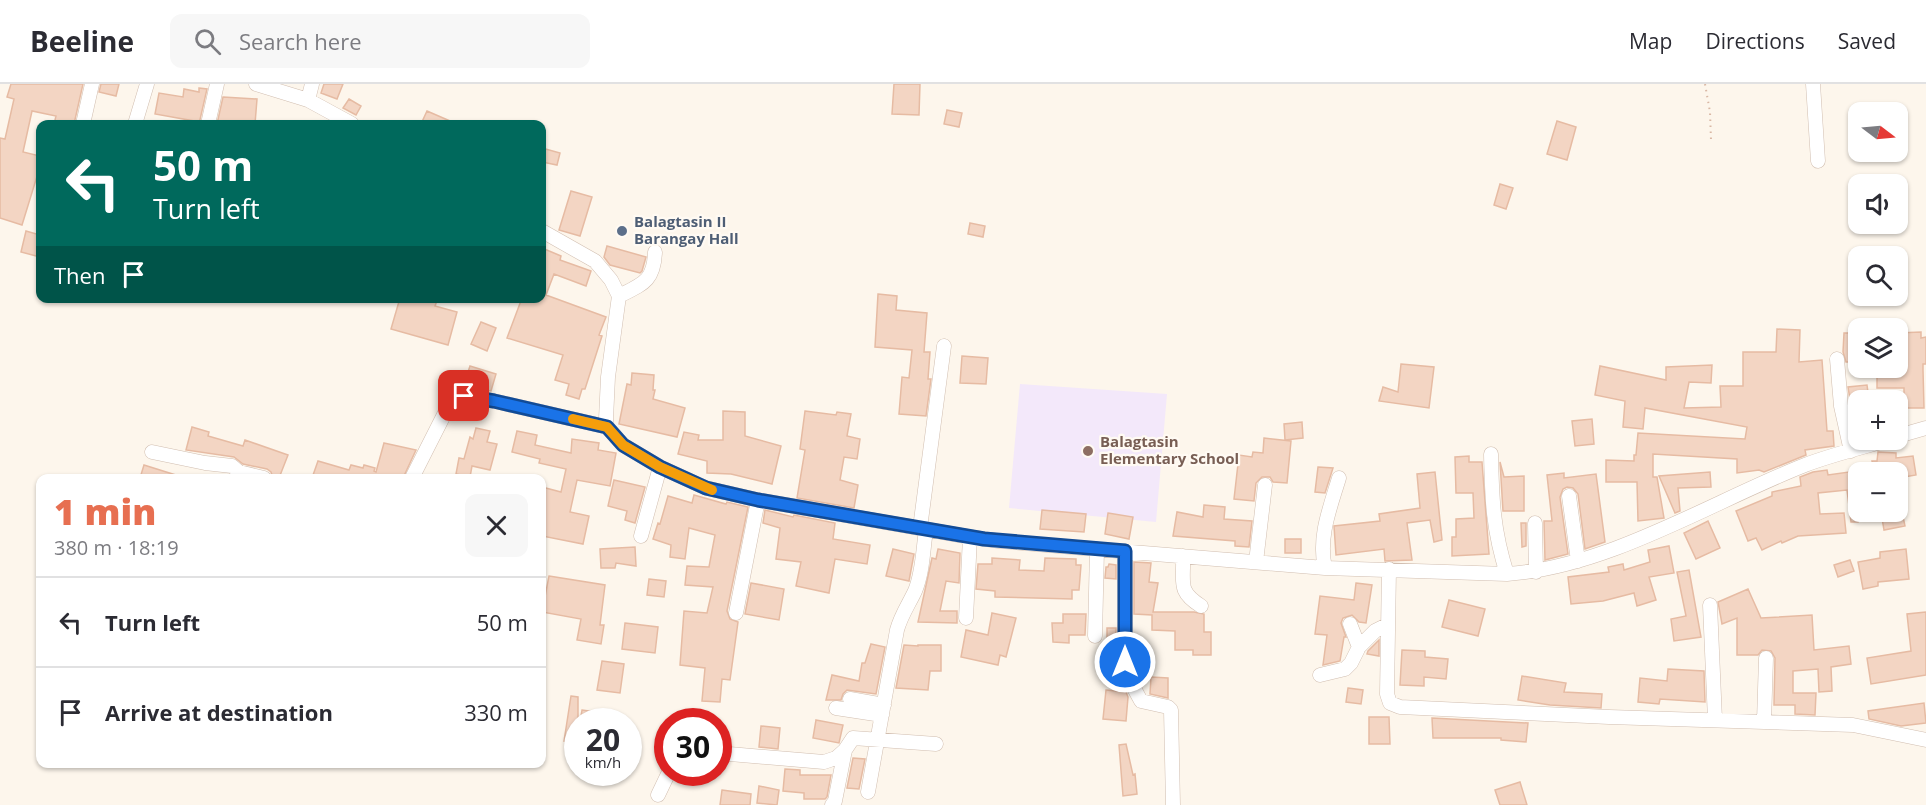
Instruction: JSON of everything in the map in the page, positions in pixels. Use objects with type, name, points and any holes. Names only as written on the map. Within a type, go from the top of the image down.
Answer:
[{"type":"street","points":[[84,120],[92,84]]},
{"type":"street","points":[[136,120],[147,84]]},
{"type":"street","points":[[209,120],[217,84]]},
{"type":"street","points":[[256,84],[308,100],[345,120]]},
{"type":"street","points":[[308,100],[312,84]]},
{"type":"street","points":[[1813,84],[1818,161]]},
{"type":"street","points":[[546,233],[595,261],[611,280],[619,296],[608,376],[607,427]]},
{"type":"street","points":[[619,296],[640,286],[650,277],[654,267],[655,252]]},
{"type":"street","points":[[868,792],[897,630],[901,615],[915,591],[919,577],[944,346]]},
{"type":"street","points":[[1837,359],[1841,406],[1851,451]]},
{"type":"street","points":[[414,474],[449,405],[456,398],[464,396],[607,427],[623,445],[660,467],[706,488],[758,500],[923,529],[999,541],[1325,568],[1507,574],[1536,572],[1578,561],[1690,516],[1806,464],[1854,450]]},
{"type":"street","points":[[1908,433],[1926,428]]},
{"type":"street","points":[[152,452],[232,466],[239,472],[247,474]]},
{"type":"street","points":[[1491,454],[1492,513],[1498,547],[1507,574]]},
{"type":"street","points":[[641,536],[660,467]]},
{"type":"street","points":[[1325,568],[1321,550],[1326,519],[1339,478]]},
{"type":"street","points":[[1256,562],[1264,485]]},
{"type":"street","points":[[1569,496],[1578,561]]},
{"type":"street","points":[[736,613],[758,500]]},
{"type":"street","points":[[1535,523],[1536,572]]},
{"type":"street","points":[[966,618],[970,537]]},
{"type":"street","points":[[1095,636],[1097,549]]},
{"type":"street","points":[[1125,551],[1125,662],[1133,674],[1135,690],[1141,701],[1168,707],[1171,710],[1173,805]]},
{"type":"street","points":[[1184,556],[1184,590],[1187,597],[1201,606]]},
{"type":"street","points":[[1389,569],[1387,694],[1390,703],[1400,707],[1853,725],[1926,740]]},
{"type":"street","points":[[1710,605],[1715,720]]},
{"type":"street","points":[[1350,624],[1359,647]]},
{"type":"street","points":[[1320,675],[1345,669],[1351,663],[1359,647],[1375,631],[1388,625]]},
{"type":"street","points":[[1764,722],[1766,658]]},
{"type":"street","points":[[850,699],[883,710]]},
{"type":"street","points":[[836,708],[883,710]]},
{"type":"street","points":[[732,754],[824,762],[836,758],[853,738],[936,744]]},
{"type":"street","points":[[832,805],[835,801],[845,750]]},
{"type":"street","points":[[658,795],[662,786]]},
{"type":"path","points":[[1705,84],[1710,112],[1711,140]]},
{"type":"shaded area","name":"Balagtasin Elementary School","points":[[1020,384],[1167,394],[1156,522],[1009,508]]},
{"type":"building","points":[[11,84],[83,84],[75,120],[55,120],[56,116],[32,111],[23,152],[36,155],[36,180],[22,225],[0,218],[0,138],[5,139],[14,99],[7,97]]},
{"type":"building","points":[[101,84],[119,84],[116,96],[99,92]]},
{"type":"building","points":[[324,84],[343,84],[337,99],[321,93]]},
{"type":"building","points":[[894,84],[920,84],[919,115],[892,114]]},
{"type":"building","points":[[199,88],[207,89],[200,120],[155,114],[159,93],[183,97],[184,89],[199,92]]},
{"type":"building","points":[[223,97],[257,99],[255,120],[218,120]]},
{"type":"building","points":[[349,99],[361,106],[356,115],[343,108]]},
{"type":"building","points":[[947,110],[962,113],[959,127],[944,124]]},
{"type":"building","points":[[427,111],[448,120],[423,120]]},
{"type":"building","points":[[1557,121],[1576,127],[1567,160],[1547,154]]},
{"type":"building","points":[[546,149],[560,153],[557,165],[546,163]]},
{"type":"building","points":[[1500,184],[1513,188],[1506,209],[1494,205]]},
{"type":"building","points":[[571,191],[592,197],[580,236],[559,230]]},
{"type":"building","points":[[970,223],[985,226],[983,237],[968,234]]},
{"type":"building","points":[[26,231],[36,234],[36,256],[21,252]]},
{"type":"building","points":[[607,246],[646,257],[642,271],[640,273],[610,265],[604,257]]},
{"type":"building","points":[[546,250],[561,256],[560,260],[591,271],[586,286],[554,274],[546,295]]},
{"type":"building","points":[[878,294],[897,296],[896,310],[927,313],[924,352],[930,352],[928,379],[931,379],[926,416],[899,414],[902,377],[909,378],[912,350],[875,347]]},
{"type":"building","points":[[546,295],[606,317],[585,389],[582,389],[579,399],[566,395],[569,384],[555,380],[563,355],[507,338],[520,303],[546,303]]},
{"type":"building","points":[[399,303],[436,303],[435,306],[457,312],[448,345],[391,329]]},
{"type":"building","points":[[481,322],[496,328],[487,351],[471,344]]},
{"type":"building","points":[[1777,329],[1800,330],[1799,362],[1822,360],[1827,431],[1833,431],[1834,446],[1805,450],[1806,455],[1764,472],[1759,470],[1737,473],[1737,459],[1653,454],[1653,477],[1657,477],[1664,518],[1638,521],[1637,482],[1606,482],[1606,460],[1634,461],[1638,433],[1745,439],[1747,427],[1645,408],[1643,429],[1623,427],[1625,401],[1595,395],[1600,366],[1666,380],[1666,367],[1712,365],[1711,383],[1689,382],[1684,408],[1721,407],[1720,386],[1743,386],[1743,352],[1776,352]]},
{"type":"building","points":[[1921,332],[1921,338],[1926,337],[1926,364],[1923,364],[1924,408],[1908,408],[1908,390],[1904,388],[1877,388],[1877,378],[1908,378],[1908,333]]},
{"type":"building","points":[[1844,333],[1848,333],[1848,362],[1843,352]]},
{"type":"building","points":[[962,356],[988,358],[986,384],[960,383]]},
{"type":"building","points":[[1401,364],[1434,367],[1429,408],[1379,401],[1383,387],[1398,392]]},
{"type":"building","points":[[470,366],[496,374],[491,391],[463,387]]},
{"type":"building","points":[[632,373],[654,375],[653,399],[685,408],[677,437],[619,424],[627,384],[631,385]]},
{"type":"building","points":[[1867,385],[1868,390],[1848,390],[1848,387]]},
{"type":"building","points":[[723,411],[745,412],[745,436],[781,446],[772,484],[731,474],[707,473],[707,461],[678,454],[684,432],[699,435],[698,440],[723,440]]},
{"type":"building","points":[[805,411],[836,415],[837,412],[851,414],[847,436],[860,439],[857,459],[844,457],[840,480],[858,485],[854,508],[797,498],[805,450],[800,449]]},
{"type":"building","points":[[1592,419],[1594,444],[1575,446],[1572,421]]},
{"type":"building","points":[[1302,422],[1303,438],[1285,440],[1284,424]]},
{"type":"building","points":[[192,427],[209,432],[208,436],[243,446],[245,440],[288,455],[281,474],[272,474],[267,469],[243,464],[234,457],[186,450]]},
{"type":"building","points":[[476,428],[490,431],[487,442],[497,444],[490,470],[472,466],[471,474],[456,474],[459,458],[464,459],[470,437],[473,439]]},
{"type":"building","points":[[517,431],[537,435],[535,445],[571,453],[572,439],[599,443],[598,450],[616,453],[610,486],[577,480],[570,512],[589,516],[583,544],[546,537],[546,488],[561,492],[566,469],[539,463],[540,459],[512,452]]},
{"type":"building","points":[[1264,438],[1291,441],[1287,483],[1273,482],[1270,477],[1262,477],[1256,483],[1254,501],[1234,499],[1239,455],[1252,457],[1253,452],[1263,453]]},
{"type":"building","points":[[384,443],[416,450],[405,474],[313,474],[318,461],[349,470],[351,465],[363,468],[364,465],[375,468],[376,472]]},
{"type":"building","points":[[1878,452],[1896,453],[1896,458],[1913,456],[1916,475],[1908,476],[1908,462],[1872,461],[1877,461]]},
{"type":"building","points":[[1469,456],[1469,462],[1482,462],[1489,554],[1452,556],[1452,537],[1456,537],[1456,519],[1474,518],[1473,493],[1456,493],[1455,457]]},
{"type":"building","points":[[1500,462],[1504,477],[1524,476],[1524,511],[1503,511]]},
{"type":"building","points":[[144,465],[173,474],[141,474]]},
{"type":"building","points":[[1318,467],[1333,468],[1325,493],[1315,492]]},
{"type":"building","points":[[1827,470],[1828,475],[1848,472],[1848,498],[1847,490],[1818,493],[1820,514],[1844,513],[1846,533],[1798,536],[1762,550],[1756,538],[1748,541],[1736,511],[1772,496],[1772,492],[1801,486],[1800,477]]},
{"type":"building","points":[[1435,472],[1442,540],[1434,542],[1430,520],[1407,523],[1412,560],[1385,561],[1384,549],[1336,555],[1334,526],[1380,521],[1379,514],[1420,508],[1417,474]]},
{"type":"building","points":[[1710,472],[1711,487],[1678,488],[1680,511],[1675,513],[1659,476]]},
{"type":"building","points":[[1564,473],[1564,478],[1596,474],[1605,542],[1585,549],[1578,494],[1573,488],[1567,487],[1563,489],[1560,497],[1568,554],[1545,560],[1544,521],[1552,521],[1547,475]]},
{"type":"building","points":[[614,480],[645,487],[635,523],[625,520],[627,511],[608,506]]},
{"type":"building","points":[[694,495],[726,504],[727,502],[748,507],[727,611],[730,619],[738,622],[730,680],[722,679],[720,702],[702,701],[705,668],[680,665],[684,611],[707,613],[713,587],[685,585],[687,566],[709,567],[715,535],[689,528],[685,559],[670,557],[671,545],[653,539],[668,496],[692,503]]},
{"type":"building","points":[[1204,505],[1225,507],[1224,519],[1252,521],[1249,547],[1235,546],[1235,541],[1173,536],[1177,512],[1203,517]]},
{"type":"building","points":[[765,510],[835,523],[833,539],[870,545],[867,564],[835,559],[829,593],[796,586],[801,562],[776,559],[780,528],[763,523]]},
{"type":"building","points":[[1042,510],[1086,514],[1084,532],[1040,529]]},
{"type":"building","points":[[1108,513],[1133,517],[1129,539],[1105,534]]},
{"type":"building","points":[[1708,521],[1720,548],[1696,559],[1684,533]]},
{"type":"building","points":[[1883,522],[1904,522],[1905,526],[1884,530]]},
{"type":"building","points":[[1521,523],[1526,523],[1526,546],[1522,547]]},
{"type":"building","points":[[1285,539],[1301,539],[1301,553],[1285,553]]},
{"type":"building","points":[[1669,546],[1674,573],[1649,577],[1656,600],[1637,606],[1634,593],[1603,601],[1571,604],[1568,577],[1609,572],[1608,567],[1623,564],[1624,570],[1650,562],[1648,550]]},
{"type":"building","points":[[635,547],[636,566],[616,563],[615,568],[601,568],[600,549]]},
{"type":"building","points":[[893,549],[914,554],[909,581],[886,576]]},
{"type":"building","points":[[938,549],[960,553],[959,583],[946,581],[940,611],[957,611],[957,623],[918,622],[932,558],[936,559]]},
{"type":"building","points":[[1906,549],[1909,579],[1878,582],[1878,586],[1863,589],[1858,562],[1880,558],[1880,552]]},
{"type":"building","points":[[992,558],[1020,560],[1019,570],[1044,571],[1045,558],[1076,559],[1076,565],[1081,565],[1079,590],[1072,590],[1072,599],[995,597],[995,591],[976,589],[978,564],[992,564]]},
{"type":"building","points":[[1850,560],[1854,571],[1838,577],[1834,565]]},
{"type":"building","points":[[1134,562],[1151,563],[1149,582],[1158,583],[1153,612],[1204,614],[1204,632],[1211,632],[1211,655],[1193,655],[1193,650],[1175,650],[1175,631],[1152,630],[1152,615],[1134,614]]},
{"type":"building","points":[[1109,564],[1116,565],[1116,579],[1105,578],[1106,567]]},
{"type":"building","points":[[1689,570],[1701,637],[1674,641],[1671,619],[1686,616],[1677,572]]},
{"type":"building","points":[[549,576],[605,585],[600,625],[604,625],[601,644],[577,640],[581,619],[546,613]]},
{"type":"building","points":[[649,579],[666,581],[664,597],[647,595]]},
{"type":"building","points":[[751,583],[784,589],[779,620],[745,614]]},
{"type":"building","points":[[1356,583],[1372,585],[1366,623],[1359,622],[1352,615],[1343,618],[1341,623],[1346,637],[1344,637],[1340,661],[1323,665],[1327,635],[1315,634],[1320,596],[1354,600]]},
{"type":"building","points":[[1748,589],[1761,618],[1812,615],[1814,650],[1849,646],[1851,664],[1831,667],[1832,691],[1819,692],[1818,669],[1793,671],[1793,693],[1816,693],[1815,715],[1795,714],[1795,705],[1774,705],[1775,658],[1771,651],[1762,650],[1758,655],[1737,655],[1737,618],[1722,624],[1718,602]]},
{"type":"building","points":[[1449,600],[1485,609],[1478,636],[1442,627]]},
{"type":"building","points":[[1926,612],[1926,675],[1871,684],[1867,658],[1911,651],[1907,614]]},
{"type":"building","points":[[992,613],[1016,618],[1006,657],[1000,655],[998,665],[961,657],[966,630],[988,635]]},
{"type":"building","points":[[1063,614],[1086,614],[1085,635],[1069,635],[1069,643],[1053,642],[1052,623],[1063,623]]},
{"type":"building","points":[[625,623],[658,627],[655,653],[622,649]]},
{"type":"building","points":[[1107,628],[1116,628],[1116,660],[1107,660]]},
{"type":"building","points":[[1379,640],[1379,656],[1367,654],[1368,651]]},
{"type":"building","points":[[871,644],[885,647],[876,694],[847,690],[841,700],[826,700],[832,675],[859,681],[862,663],[865,663]]},
{"type":"building","points":[[904,645],[941,645],[941,671],[930,671],[928,690],[896,688]]},
{"type":"building","points":[[1402,650],[1425,651],[1425,657],[1448,659],[1446,679],[1424,677],[1424,686],[1400,685]]},
{"type":"building","points":[[602,661],[624,664],[620,693],[597,690]]},
{"type":"building","points":[[1668,669],[1704,671],[1705,702],[1660,699],[1659,704],[1638,702],[1640,678],[1667,681]]},
{"type":"building","points":[[1522,676],[1566,683],[1564,692],[1602,694],[1601,708],[1550,705],[1518,700]]},
{"type":"building","points":[[1151,677],[1168,678],[1168,698],[1150,694]]},
{"type":"building","points":[[1348,688],[1363,690],[1361,704],[1346,702]]},
{"type":"building","points":[[1106,690],[1126,692],[1128,697],[1126,721],[1103,719]]},
{"type":"building","points":[[571,696],[578,697],[578,708],[569,708]]},
{"type":"building","points":[[1924,703],[1926,723],[1901,726],[1869,719],[1868,711]]},
{"type":"building","points":[[1369,717],[1389,717],[1390,744],[1369,744]]},
{"type":"building","points":[[1432,718],[1528,723],[1526,742],[1501,740],[1501,738],[1433,738]]},
{"type":"building","points":[[816,720],[843,725],[839,743],[813,738]]},
{"type":"building","points":[[761,726],[780,728],[778,749],[759,747]]},
{"type":"building","points":[[1126,744],[1133,775],[1135,774],[1137,794],[1123,796],[1119,745]]},
{"type":"building","points":[[853,758],[865,759],[859,789],[847,788]]},
{"type":"building","points":[[785,769],[800,770],[800,775],[831,775],[827,797],[825,799],[804,799],[804,793],[783,791]]},
{"type":"building","points":[[1520,782],[1527,805],[1500,805],[1495,790]]},
{"type":"building","points":[[759,786],[779,790],[777,805],[757,803]]},
{"type":"building","points":[[722,790],[751,794],[750,805],[720,805]]},
{"type":"slow traffic","points":[[573,419],[607,427],[623,445],[660,467],[712,490]]},
{"type":"place","name":"Balagtasin II Barangay Hall","points":[[622,231]]},
{"type":"place","name":"Balagtasin Elementary School","points":[[1088,451]]},
{"type":"route","points":[[464,396],[607,427],[623,445],[660,467],[706,488],[856,518],[984,539],[1125,551],[1125,662]]}]
